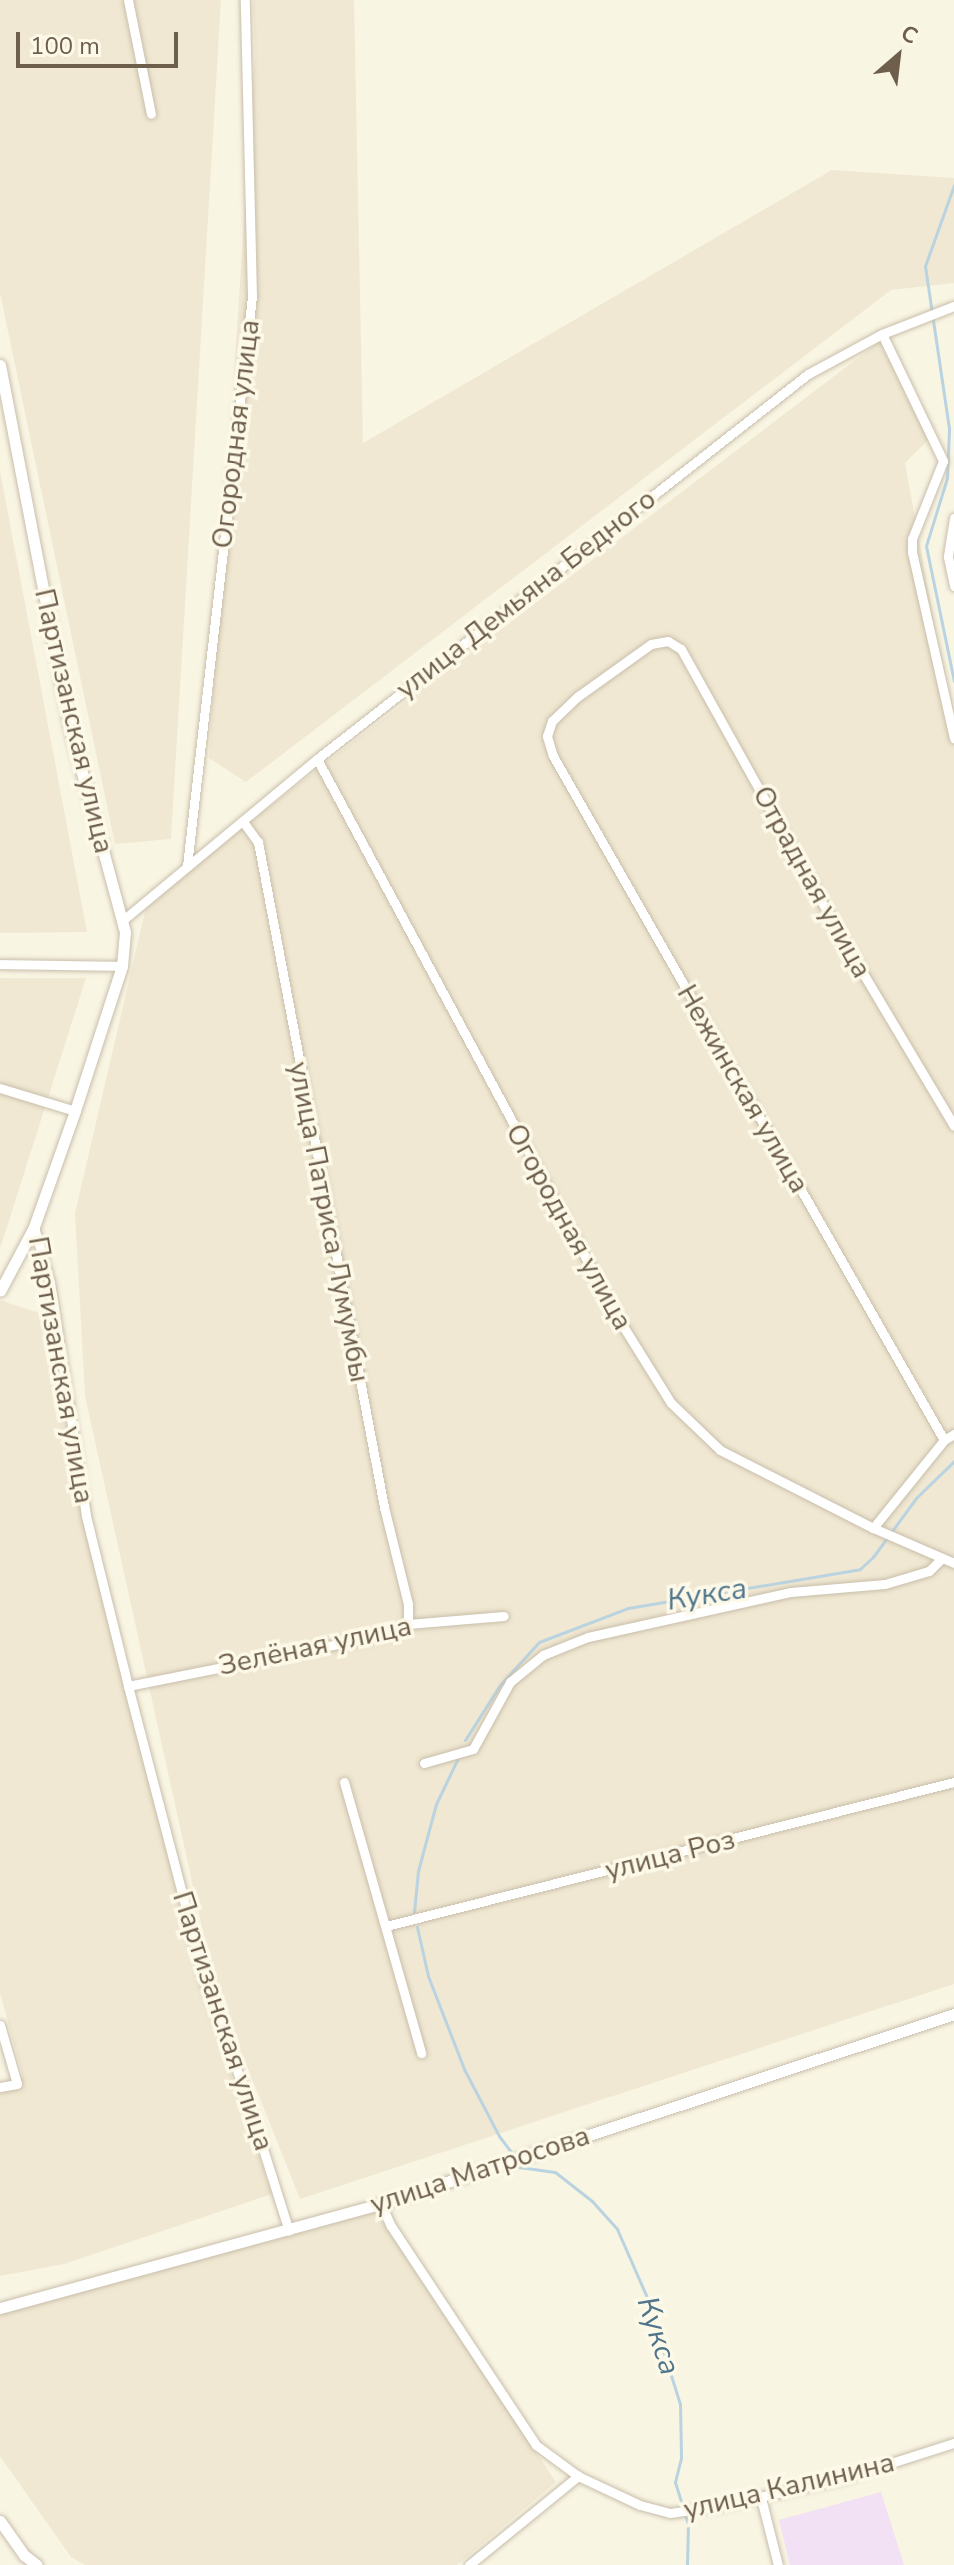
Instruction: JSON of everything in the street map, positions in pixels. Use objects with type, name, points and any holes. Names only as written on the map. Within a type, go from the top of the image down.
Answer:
[{"type":"street","points":[[128,0],[151,114]]},
{"type":"street","name":"Огородная улица","points":[[187,866],[252,296],[245,0]]},
{"type":"street","name":"улица Демьяна Бедного","points":[[123,920],[244,823],[317,759],[808,374],[882,334],[954,306]]},
{"type":"street","points":[[882,334],[943,461],[912,539],[912,552],[954,738]]},
{"type":"street","name":"Партизанская улица","points":[[0,365],[70,728],[123,920],[122,966],[34,1227],[50,1283],[86,1516],[128,1686],[205,1982],[247,2098],[289,2231]]},
{"type":"street","points":[[954,518],[948,557],[954,586]]},
{"type":"street","name":"Отрадная улица","points":[[547,736],[552,721],[577,697],[651,644],[668,641],[691,662],[836,928],[954,1126]]},
{"type":"street","name":"Нежинская улица","points":[[547,736],[553,756],[944,1440]]},
{"type":"street","name":"Огородная улица","points":[[317,759],[618,1318],[671,1403],[720,1450],[877,1530],[954,1563]]},
{"type":"street","name":"улица Патриса Лумумбы","points":[[244,823],[258,842],[384,1507],[408,1604],[408,1624]]},
{"type":"street","points":[[0,964],[122,966]]},
{"type":"street","points":[[0,1088],[75,1111]]},
{"type":"street","points":[[0,1291],[34,1227]]},
{"type":"street","points":[[877,1530],[944,1440],[954,1434]]},
{"type":"street","points":[[424,1763],[473,1749],[510,1682],[543,1655],[588,1637],[791,1592],[885,1584],[929,1571],[942,1558]]},
{"type":"street","name":"Зелёная улица","points":[[128,1686],[394,1633],[408,1624],[504,1616]]},
{"type":"street","points":[[344,1782],[421,2053]]},
{"type":"street","name":"улица Роз","points":[[386,1926],[954,1782]]},
{"type":"street","name":"улица Матросова","points":[[0,2308],[381,2204],[954,2014]]},
{"type":"street","points":[[0,2025],[17,2084],[0,2087]]},
{"type":"street","points":[[381,2204],[391,2226],[536,2445],[578,2476],[469,2565]]},
{"type":"street","name":"улица Калинина","points":[[578,2476],[640,2505],[670,2513],[695,2511],[841,2479],[954,2443]]},
{"type":"street","points":[[761,2498],[778,2565]]},
{"type":"street","points":[[0,2521],[24,2555],[37,2565]]},
{"type":"shaded area","points":[[0,0],[221,0],[171,839],[115,844],[0,293]]},
{"type":"shaded area","points":[[253,0],[354,0],[363,443],[832,170],[954,178],[954,283],[891,290],[246,782],[209,758],[255,53]]},
{"type":"shaded area","points":[[879,342],[931,437],[905,463],[954,732],[954,1984],[300,2199],[215,1986],[85,1396],[75,1213],[147,903],[329,760]]},
{"type":"shaded area","points":[[0,471],[87,932],[0,933]]},
{"type":"shaded area","points":[[0,978],[86,978],[0,1249]]},
{"type":"shaded area","points":[[0,1300],[45,1315],[58,1392],[193,1963],[272,2194],[64,2264],[0,2276],[0,2082],[23,2077],[0,1993]]},
{"type":"shaded area","points":[[375,2211],[556,2482],[457,2565],[85,2565],[71,2557],[0,2456],[0,2310]]},
{"type":"shaded area","points":[[881,2492],[904,2565],[790,2565],[779,2520]]},
{"type":"waterway","name":"Кукса","points":[[954,185],[925,266],[949,429],[947,478],[926,546],[954,681]]},
{"type":"waterway","name":"Кукса","points":[[465,1740],[500,1685],[539,1642],[628,1608],[860,1569],[873,1557],[916,1498],[954,1461]]},
{"type":"waterway","name":"Кукса","points":[[414,1912],[418,1871],[436,1804],[457,1760]]},
{"type":"waterway","name":"Кукса","points":[[417,1927],[428,1976],[464,2069],[499,2136],[512,2153]]},
{"type":"waterway","name":"Кукса","points":[[519,2167],[555,2172],[592,2201],[617,2229],[646,2295],[680,2404],[681,2458],[675,2482],[688,2524],[687,2565]]}]
